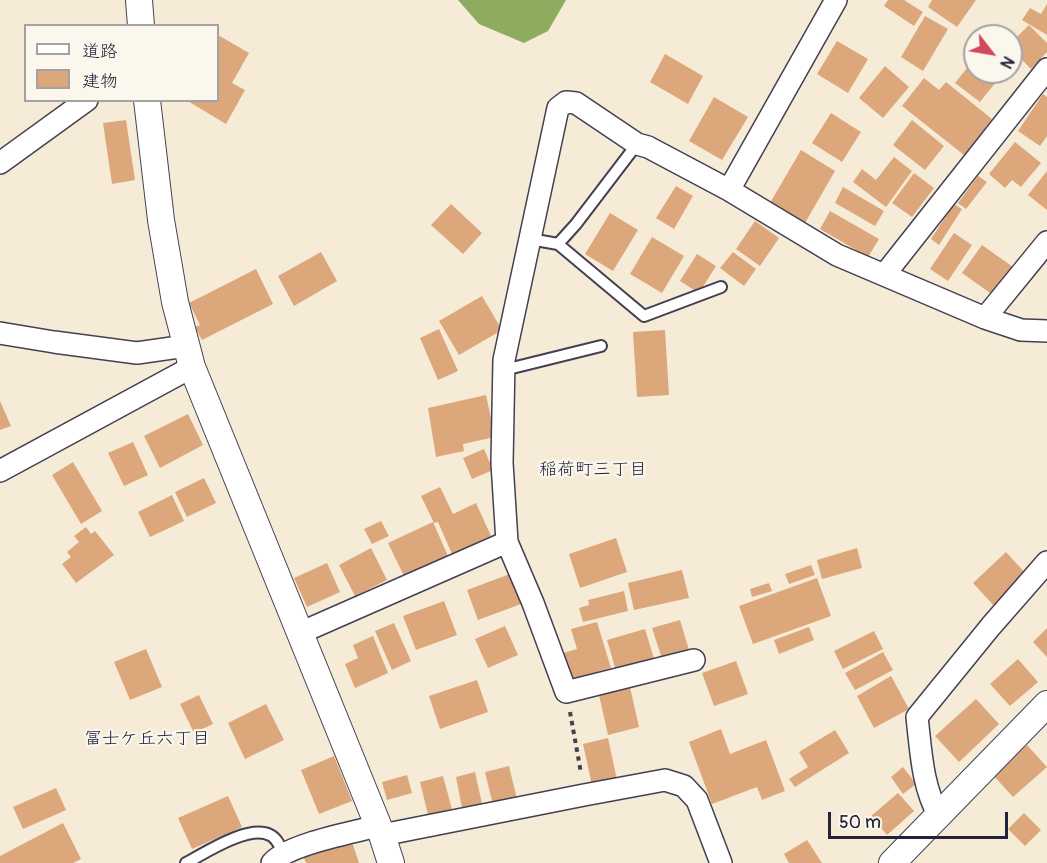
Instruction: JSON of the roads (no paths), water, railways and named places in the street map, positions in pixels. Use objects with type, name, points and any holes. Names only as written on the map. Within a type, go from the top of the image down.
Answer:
[{"type":"street","points":[[139,0],[141,24]]},
{"type":"street","points":[[729,190],[836,0]]},
{"type":"street","points":[[885,274],[1047,69]]},
{"type":"street","points":[[0,164],[84,102]]},
{"type":"street","points":[[147,102],[161,220],[175,302],[189,356],[391,863]]},
{"type":"street","points":[[694,660],[566,692],[533,603],[507,542],[502,463],[504,360],[558,108],[566,102],[576,103],[637,144],[648,147],[729,190],[837,255],[985,318],[1021,330],[1047,331]]},
{"type":"street","points":[[985,318],[1047,242]]},
{"type":"street","points":[[0,333],[137,353],[189,356]]},
{"type":"street","points":[[0,471],[189,356]]},
{"type":"street","points":[[300,633],[507,542]]},
{"type":"street","points":[[939,816],[926,785],[917,717],[1047,562]]},
{"type":"street","points":[[892,863],[1047,704]]},
{"type":"street","points":[[278,858],[292,849],[380,831],[665,780],[684,786],[697,800],[721,863]]},
{"type":"lane","points":[[558,244],[637,144]]},
{"type":"lane","points":[[530,239],[558,244],[644,316],[721,287]]},
{"type":"lane","points":[[504,370],[601,346]]},
{"type":"lane","points":[[186,863],[248,832],[268,833],[274,838],[278,858]]},
{"type":"district","name":"稲荷町三丁目","points":[[593,470]]},
{"type":"district","name":"冨士ケ丘六丁目","points":[[147,739]]}]
